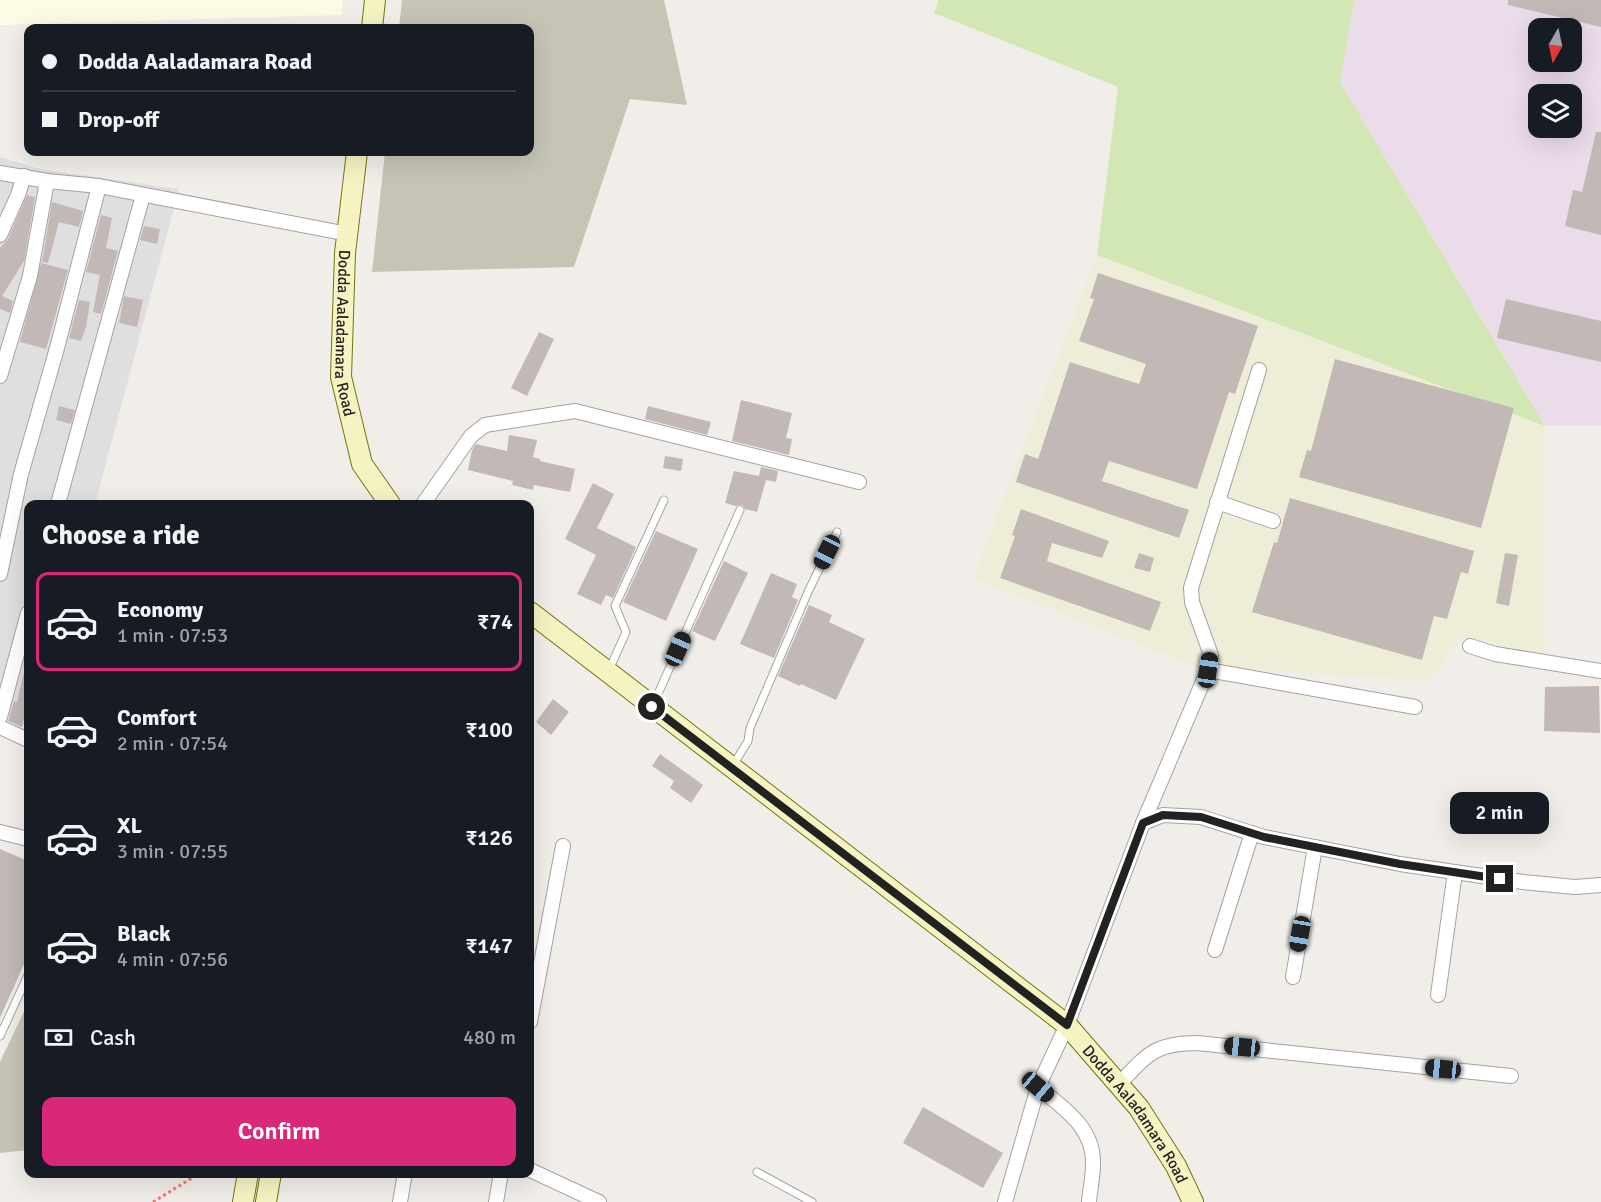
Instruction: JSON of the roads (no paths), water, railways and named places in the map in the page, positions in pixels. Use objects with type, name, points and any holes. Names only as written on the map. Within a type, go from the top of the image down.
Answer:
[{"type":"main road","points":[[372,24],[375,0]]},
{"type":"main road","name":"Dodda Aaladamara Road","points":[[357,156],[348,234],[341,376],[362,464],[386,500]]},
{"type":"main road","name":"Dodda Aaladamara Road","points":[[534,615],[731,769],[1067,1025],[1139,1108],[1176,1166],[1193,1202]]},
{"type":"main road","points":[[243,1202],[247,1178]]},
{"type":"main road","points":[[266,1202],[270,1178]]},
{"type":"street","points":[[0,173],[47,181],[99,186],[348,234]]},
{"type":"street","points":[[0,235],[24,176]]},
{"type":"street","points":[[0,376],[30,276],[47,181]]},
{"type":"street","points":[[0,574],[21,474],[57,348],[99,186]]},
{"type":"street","points":[[59,500],[143,195]]},
{"type":"street","points":[[1005,1202],[1038,1087],[1067,1025],[1143,823],[1208,670],[1211,655],[1192,602],[1191,588],[1259,370]]},
{"type":"street","points":[[426,500],[471,436],[485,426],[575,411],[859,482]]},
{"type":"street","points":[[1217,502],[1273,521]]},
{"type":"street","points":[[0,717],[24,628]]},
{"type":"street","points":[[1470,646],[1495,654],[1601,671]]},
{"type":"street","points":[[1208,670],[1415,707]]},
{"type":"street","points":[[0,727],[24,738]]},
{"type":"street","points":[[1143,823],[1163,815],[1201,817],[1252,834],[1455,872],[1575,887],[1601,885]]},
{"type":"street","points":[[0,832],[24,838]]},
{"type":"street","points":[[1215,950],[1252,834]]},
{"type":"street","points":[[534,1001],[563,846]]},
{"type":"street","points":[[1293,977],[1315,847]]},
{"type":"street","points":[[1438,995],[1455,872]]},
{"type":"street","points":[[1119,1084],[1147,1054],[1164,1046],[1181,1043],[1511,1076]]},
{"type":"street","points":[[1038,1087],[1078,1120],[1086,1132],[1092,1148],[1093,1165],[1089,1202]]},
{"type":"street","points":[[534,1172],[578,1197],[599,1202]]},
{"type":"street","points":[[400,1202],[404,1178]]},
{"type":"street","points":[[496,1202],[500,1178]]},
{"type":"lane","points":[[608,672],[626,632],[615,606],[664,500]]},
{"type":"lane","points":[[652,707],[740,510]]},
{"type":"lane","points":[[731,769],[748,741],[758,707],[837,532]]},
{"type":"lane","points":[[0,1036],[24,984]]},
{"type":"lane","points":[[757,1172],[812,1202]]}]
